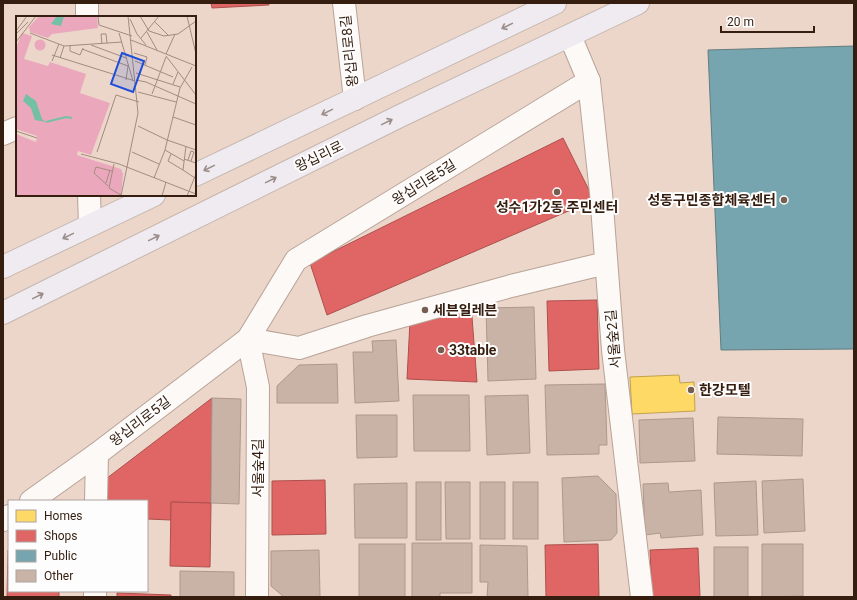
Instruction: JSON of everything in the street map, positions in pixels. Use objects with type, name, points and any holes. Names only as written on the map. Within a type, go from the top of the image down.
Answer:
[{"type":"main road","points":[[196,175],[354,99],[533,8],[555,3]]},
{"type":"main road","name":"왕십리로","points":[[3,313],[400,116],[638,3]]},
{"type":"main road","points":[[3,267],[152,196]]},
{"type":"street","points":[[87,3],[87,16]]},
{"type":"street","name":"왕십리로8길","points":[[344,3],[354,99]]},
{"type":"street","points":[[570,36],[589,81]]},
{"type":"street","name":"서울숲2길","points":[[589,81],[613,350],[642,597]]},
{"type":"street","name":"왕십리로5길","points":[[32,500],[97,454],[248,340],[296,260],[589,81]]},
{"type":"street","points":[[3,134],[16,128]]},
{"type":"street","points":[[89,196],[90,225]]},
{"type":"street","points":[[248,340],[299,348],[367,326],[511,286],[606,263]]},
{"type":"street","name":"서울숲4길","points":[[248,340],[258,387],[257,597]]},
{"type":"street","points":[[96,500],[97,454]]},
{"type":"building: Homes","points":[[679,375],[680,383],[694,382],[695,411],[632,414],[630,377]]},
{"type":"building: Shops","points":[[211,3],[269,3],[269,5],[212,8]]},
{"type":"building: Shops","points":[[563,138],[594,200],[327,315],[310,263]]},
{"type":"building: Shops","points":[[597,300],[599,369],[549,371],[547,301]]},
{"type":"building: Shops","name":"33table","points":[[471,304],[477,382],[407,379],[410,321]]},
{"type":"building: Shops","points":[[212,398],[211,503],[171,502],[171,520],[148,519],[148,500],[98,500],[98,485]]},
{"type":"building: Shops","points":[[325,480],[326,534],[272,535],[272,481]]},
{"type":"building: Shops","points":[[171,502],[211,503],[210,567],[170,566]]},
{"type":"building: Shops","points":[[598,544],[599,597],[546,597],[545,545]]},
{"type":"building: Shops","points":[[698,548],[700,597],[652,597],[650,550]]},
{"type":"building: Shops","points":[[8,550],[8,592],[59,592],[59,597],[7,597]]},
{"type":"building: Shops","points":[[117,593],[171,595],[171,597],[117,597]]},
{"type":"building: Public","name":"성동구민종합체육센터","points":[[854,46],[854,349],[721,350],[708,50]]},
{"type":"building: Other","points":[[534,307],[536,379],[488,381],[486,308]]},
{"type":"building: Other","points":[[396,340],[399,401],[355,403],[353,352],[373,352],[372,341]]},
{"type":"building: Other","points":[[337,364],[338,403],[277,403],[277,386],[299,365]]},
{"type":"building: Other","points":[[605,384],[607,445],[599,445],[599,454],[547,455],[545,385]]},
{"type":"building: Other","points":[[413,395],[469,395],[470,451],[414,451]]},
{"type":"building: Other","points":[[528,395],[530,453],[487,455],[485,396]]},
{"type":"building: Other","points":[[212,398],[241,399],[239,504],[211,503]]},
{"type":"building: Other","points":[[356,415],[397,415],[397,457],[357,458]]},
{"type":"building: Other","points":[[718,417],[803,419],[802,456],[717,454]]},
{"type":"building: Other","points":[[693,418],[695,461],[640,463],[639,420]]},
{"type":"building: Other","points":[[598,476],[616,494],[617,533],[611,540],[564,542],[562,478]]},
{"type":"building: Other","points":[[803,479],[805,531],[764,533],[762,481]]},
{"type":"building: Other","points":[[756,481],[758,535],[716,536],[714,483]]},
{"type":"building: Other","points":[[416,482],[441,482],[441,540],[416,540]]},
{"type":"building: Other","points":[[445,482],[470,482],[470,539],[446,539]]},
{"type":"building: Other","points":[[480,482],[505,482],[505,539],[480,539]]},
{"type":"building: Other","points":[[513,482],[538,482],[538,539],[513,539]]},
{"type":"building: Other","points":[[407,483],[407,538],[355,538],[354,484]]},
{"type":"building: Other","points":[[668,483],[669,492],[701,490],[703,535],[661,538],[660,533],[645,535],[643,484]]},
{"type":"building: Other","points":[[412,543],[472,543],[472,593],[440,593],[440,597],[412,597]]},
{"type":"building: Other","points":[[359,544],[405,544],[405,597],[359,597]]},
{"type":"building: Other","points":[[762,544],[803,544],[803,596],[762,597]]},
{"type":"building: Other","points":[[480,545],[527,546],[528,597],[487,597],[488,582],[480,582]]},
{"type":"building: Other","points":[[714,547],[748,547],[748,597],[714,597]]},
{"type":"building: Other","points":[[319,550],[320,597],[284,597],[271,586],[271,551]]},
{"type":"building: Other","points":[[180,571],[234,572],[234,597],[180,597]]},
{"type":"place","name":"성수1가2동 주민센터","points":[[557,192]]},
{"type":"place","name":"성동구민종합체육센터","points":[[784,200]]},
{"type":"place","name":"세븐일레븐","points":[[425,310]]},
{"type":"place","name":"33table","points":[[441,350]]},
{"type":"place","name":"한강모텔","points":[[691,390]]}]
